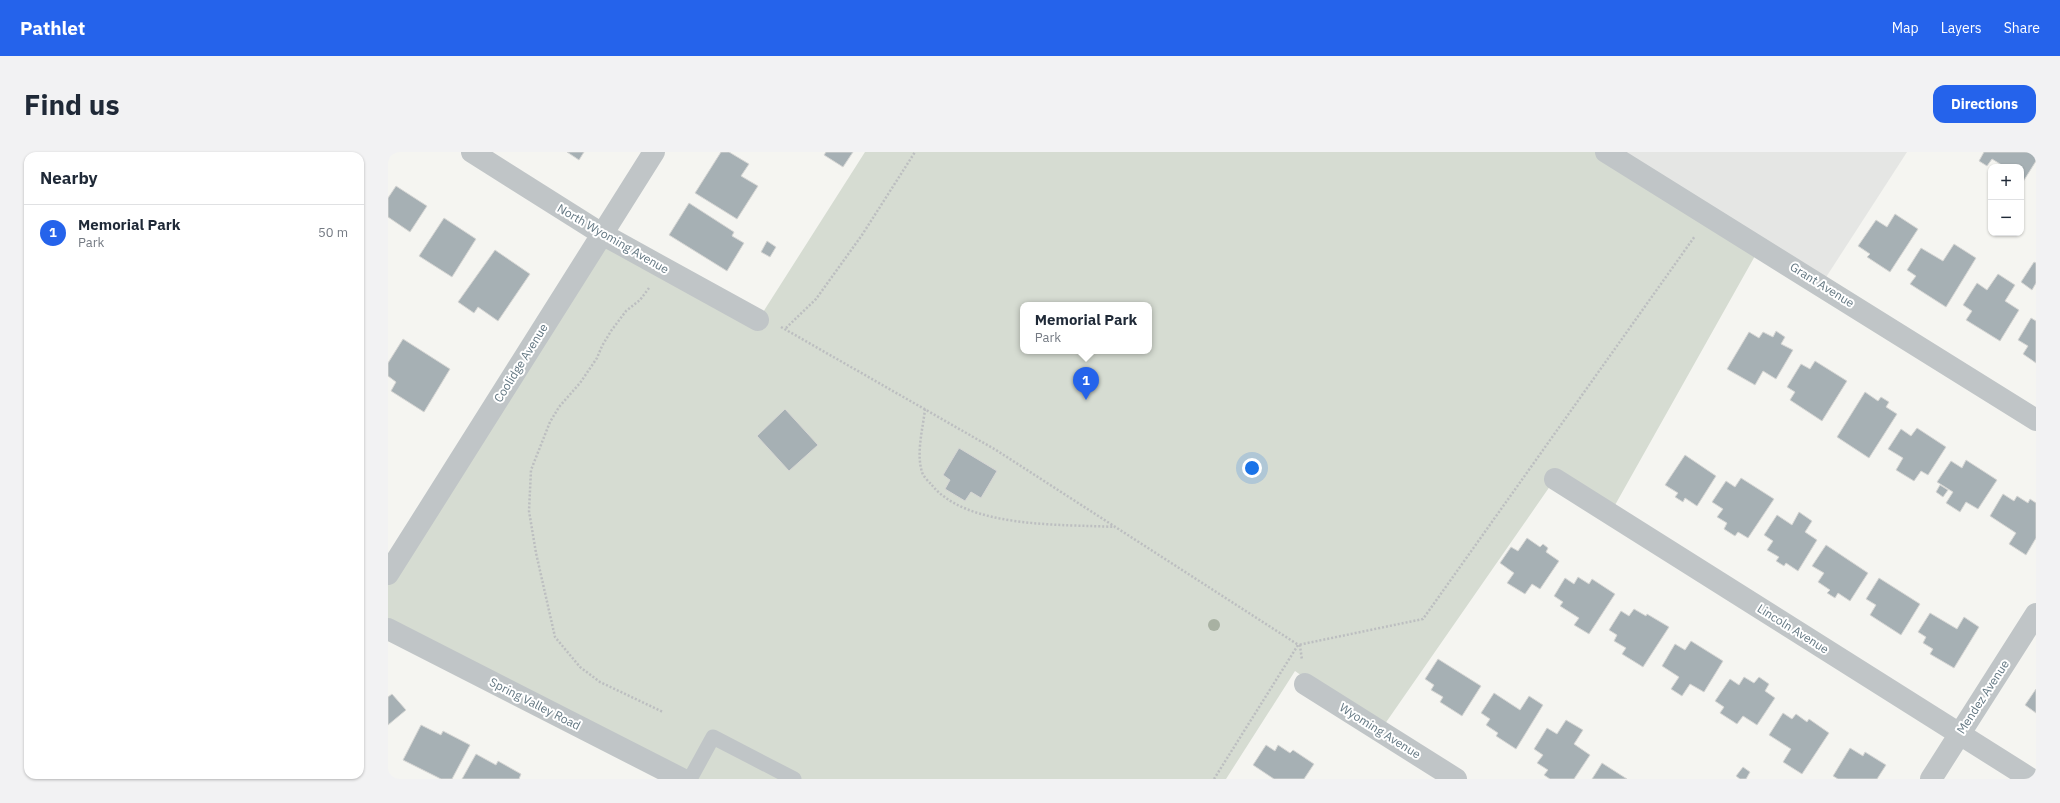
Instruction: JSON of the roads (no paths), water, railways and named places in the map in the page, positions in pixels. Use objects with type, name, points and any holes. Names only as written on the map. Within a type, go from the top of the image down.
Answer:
[{"type":"street","name":"North Wyoming Avenue","points":[[472,152],[602,234],[758,320]]},
{"type":"street","name":"Coolidge Avenue","points":[[388,574],[654,152]]},
{"type":"street","name":"Grant Avenue","points":[[1606,152],[2036,420]]},
{"type":"street","name":"Lincoln Avenue","points":[[1555,479],[2031,779]]},
{"type":"street","name":"Mendez Avenue","points":[[1930,779],[2036,614]]},
{"type":"street","name":"Spring Valley Road","points":[[388,629],[682,779]]},
{"type":"street","name":"Wyoming Avenue","points":[[1305,684],[1456,779]]},
{"type":"lane","points":[[690,779],[713,737],[794,779]]},
{"type":"place","name":"Memorial Park","points":[[1086,400]]}]
